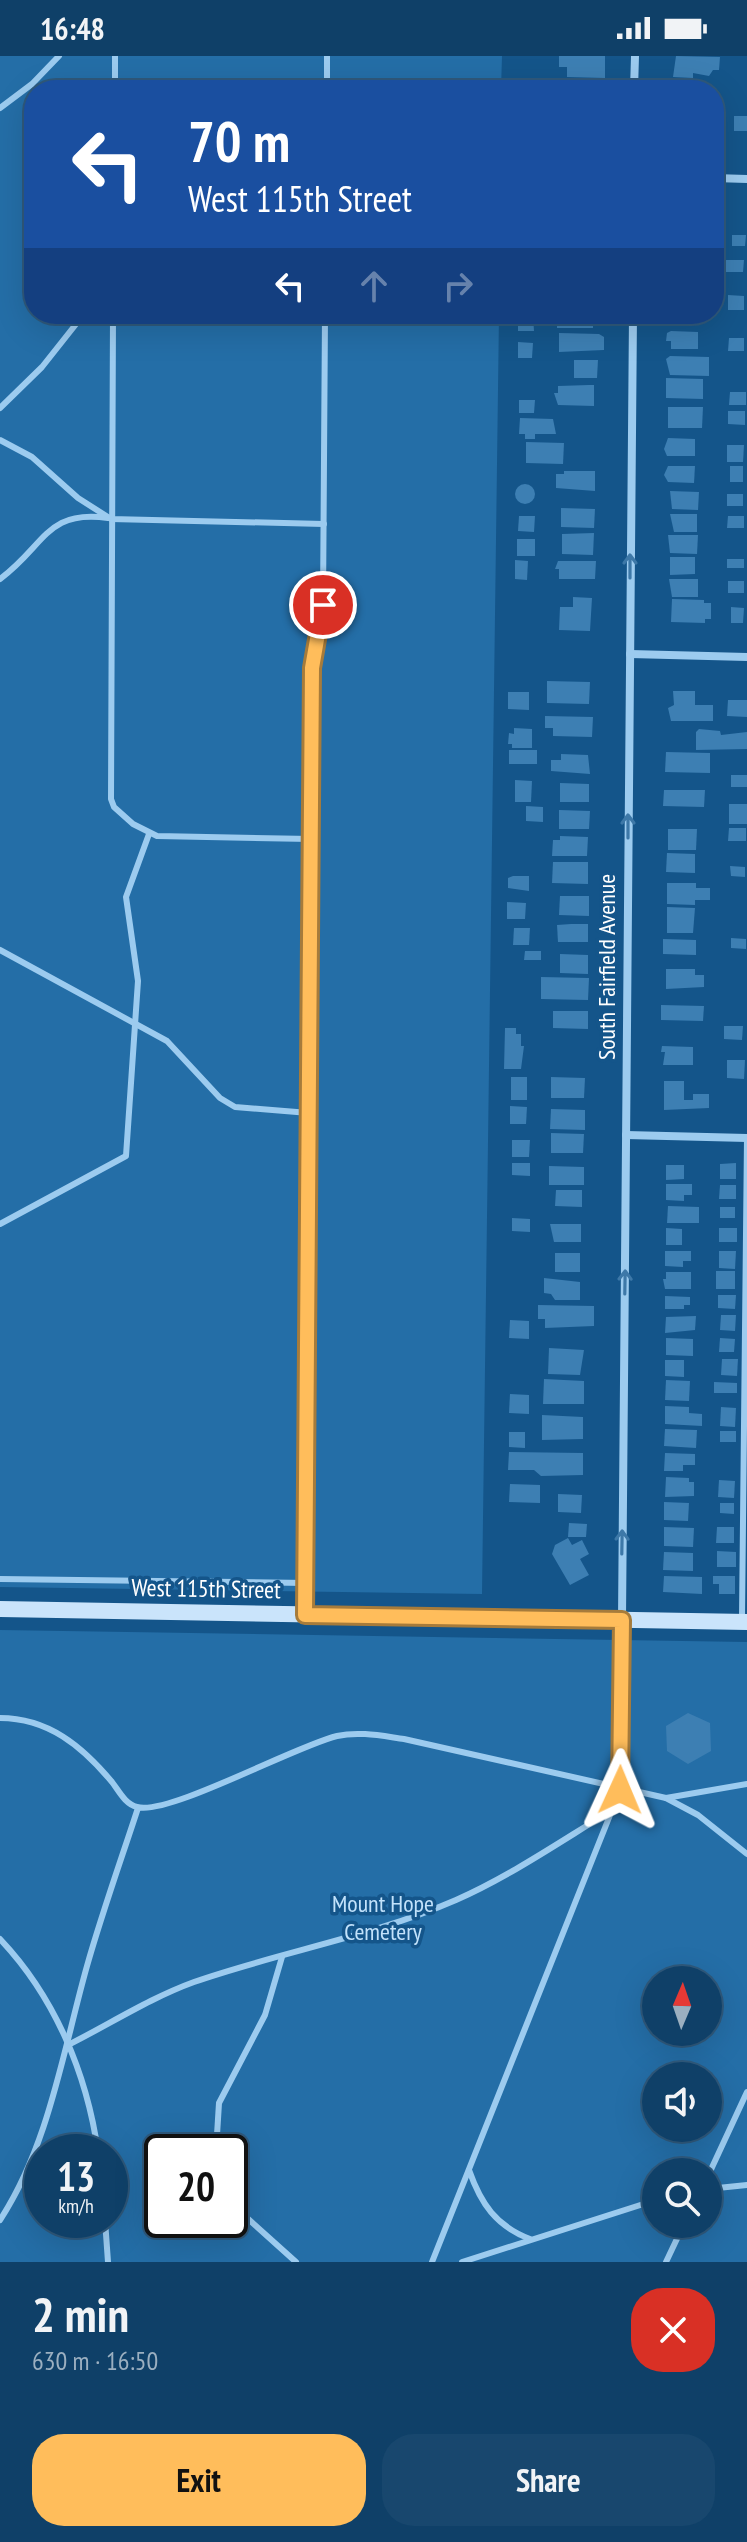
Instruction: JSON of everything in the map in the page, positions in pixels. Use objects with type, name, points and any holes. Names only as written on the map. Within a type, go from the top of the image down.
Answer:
[{"type":"street","points":[[634,80],[635,56]]},
{"type":"street","points":[[724,178],[747,179]]},
{"type":"street","name":"South Fairfield Avenue","points":[[622,1620],[633,324]]},
{"type":"street","points":[[630,654],[747,657]]},
{"type":"street","points":[[626,1135],[747,1138]]},
{"type":"street","name":"West 115th Street","points":[[0,1609],[744,1622]]},
{"type":"lane","points":[[36,80],[59,56]]},
{"type":"lane","points":[[115,56],[115,80]]},
{"type":"lane","points":[[327,56],[327,80]]},
{"type":"lane","points":[[0,108],[24,90]]},
{"type":"lane","points":[[0,408],[42,367],[76,324]]},
{"type":"lane","points":[[113,324],[109,789],[114,807],[149,834],[311,839]]},
{"type":"lane","points":[[305,1615],[312,668],[323,605],[325,324]]},
{"type":"lane","points":[[0,440],[32,457],[78,498],[111,519]]},
{"type":"lane","points":[[0,579],[59,522],[83,515],[111,519],[324,524]]},
{"type":"lane","points":[[0,1224],[126,1156],[137,961],[128,928],[126,897],[149,834]]},
{"type":"lane","points":[[0,950],[167,1041],[220,1098],[235,1107],[309,1113]]},
{"type":"lane","points":[[744,1622],[747,1138]]},
{"type":"lane","points":[[0,1579],[306,1583]]},
{"type":"lane","points":[[432,2262],[620,1790],[622,1620]]},
{"type":"lane","points":[[0,1718],[43,1725],[63,1735],[96,1764],[126,1801],[138,1808],[175,1803],[323,1740],[360,1734],[420,1742],[620,1790],[666,1798],[698,1815],[747,1854]]},
{"type":"lane","points":[[666,1798],[747,1784]]},
{"type":"lane","points":[[0,2220],[25,2175],[68,2045],[87,1965],[138,1808]]},
{"type":"lane","points":[[68,2045],[160,1996],[339,1941],[452,1901],[534,1861],[609,1812]]},
{"type":"lane","points":[[0,1939],[57,2018],[87,2095],[95,2134]]},
{"type":"lane","points":[[220,2134],[219,2103],[265,2015],[282,1957]]},
{"type":"lane","points":[[716,2158],[747,2092]]},
{"type":"lane","points":[[469,2169],[485,2206],[498,2221],[530,2239]]},
{"type":"lane","points":[[722,2188],[747,2185]]},
{"type":"lane","points":[[462,2262],[642,2204]]},
{"type":"lane","points":[[248,2219],[296,2262]]},
{"type":"lane","points":[[106,2238],[108,2262]]},
{"type":"lane","points":[[666,2262],[677,2238]]},
{"type":"green space","points":[[0,56],[502,56],[501,80],[24,80],[24,324],[499,324],[482,1594],[0,1587]]},
{"type":"green space","name":"Mount Hope Cemetery","points":[[0,1630],[747,1642],[747,2262],[0,2262]]},
{"type":"building","points":[[559,56],[605,56],[605,78],[567,77],[567,67],[559,67]]},
{"type":"building","points":[[676,56],[720,57],[719,70],[713,70],[709,76],[693,73],[693,78],[673,77]]},
{"type":"building","points":[[734,116],[747,116],[747,131],[734,131]]},
{"type":"building","points":[[732,235],[746,235],[745,246],[732,246]]},
{"type":"building","points":[[725,260],[744,260],[743,272],[724,272]]},
{"type":"building","points":[[728,295],[744,296],[744,310],[728,310]]},
{"type":"building","points":[[518,324],[534,324],[534,331],[518,331]]},
{"type":"building","points":[[557,324],[593,324],[593,328],[557,328]]},
{"type":"building","points":[[698,332],[698,349],[671,349],[671,341],[666,341],[667,333]]},
{"type":"building","points":[[559,333],[599,334],[604,337],[604,350],[559,352]]},
{"type":"building","points":[[729,338],[744,338],[744,351],[728,351]]},
{"type":"building","points":[[518,342],[533,343],[532,358],[518,358]]},
{"type":"building","points":[[670,356],[709,357],[709,376],[670,375],[666,359]]},
{"type":"building","points":[[574,360],[598,360],[597,378],[574,378]]},
{"type":"building","points":[[666,378],[703,379],[703,399],[666,398]]},
{"type":"building","points":[[594,385],[594,406],[558,405],[554,393],[558,393],[558,386]]},
{"type":"building","points":[[730,392],[746,392],[746,405],[729,405]]},
{"type":"building","points":[[519,400],[535,400],[534,413],[519,413]]},
{"type":"building","points":[[668,407],[703,407],[702,428],[668,428]]},
{"type":"building","points":[[728,411],[745,411],[745,425],[728,424]]},
{"type":"building","points":[[520,418],[553,419],[556,434],[535,434],[535,439],[525,439],[525,434],[519,434]]},
{"type":"building","points":[[668,438],[695,439],[695,456],[667,456],[664,449]]},
{"type":"building","points":[[526,442],[564,443],[563,464],[526,463]]},
{"type":"building","points":[[727,445],[744,445],[743,462],[727,462]]},
{"type":"building","points":[[668,466],[695,466],[694,483],[668,482],[664,475]]},
{"type":"building","points":[[730,466],[743,466],[743,482],[730,482]]},
{"type":"building","points":[[564,471],[595,471],[595,491],[556,488],[556,474],[564,474]]},
{"type":"building","points":[[525,484],[532,487],[535,494],[532,501],[525,504],[518,501],[515,494],[518,487]]},
{"type":"building","points":[[670,491],[699,492],[698,510],[672,509]]},
{"type":"building","points":[[727,494],[743,494],[743,506],[727,506]]},
{"type":"building","points":[[561,508],[595,509],[594,528],[561,527]]},
{"type":"building","points":[[670,514],[697,514],[697,532],[674,532]]},
{"type":"building","points":[[519,516],[535,516],[534,532],[518,531]]},
{"type":"building","points":[[728,516],[744,516],[744,528],[727,528]]},
{"type":"building","points":[[594,533],[593,555],[562,554],[562,534]]},
{"type":"building","points":[[668,535],[698,535],[697,554],[670,553]]},
{"type":"building","points":[[517,539],[535,539],[535,556],[517,556]]},
{"type":"building","points":[[670,557],[695,557],[695,574],[670,575]]},
{"type":"building","points":[[727,559],[744,559],[744,568],[727,568]]},
{"type":"building","points":[[515,560],[528,561],[527,580],[515,579]]},
{"type":"building","points":[[558,561],[596,561],[595,579],[559,579],[559,569],[555,569]]},
{"type":"building","points":[[669,579],[698,579],[698,597],[672,597]]},
{"type":"building","points":[[728,581],[744,581],[744,593],[728,593]]},
{"type":"building","points":[[573,597],[592,598],[590,631],[559,630],[560,607],[573,607]]},
{"type":"building","points":[[672,599],[711,603],[711,619],[705,619],[705,623],[671,622]]},
{"type":"building","points":[[731,607],[744,608],[743,623],[731,623]]},
{"type":"building","points":[[547,681],[590,682],[589,704],[547,703]]},
{"type":"building","points":[[673,691],[695,691],[695,705],[713,705],[713,721],[671,721],[668,708],[674,705]]},
{"type":"building","points":[[508,692],[529,692],[529,710],[508,709]]},
{"type":"building","points":[[728,700],[747,700],[747,717],[727,716]]},
{"type":"building","points":[[545,716],[593,717],[592,737],[553,736],[553,728],[545,728]]},
{"type":"building","points":[[514,728],[532,729],[532,748],[512,748],[512,744],[508,744],[509,733],[514,734]]},
{"type":"building","points":[[699,729],[720,731],[721,735],[747,732],[747,749],[696,750],[696,732]]},
{"type":"building","points":[[509,750],[537,750],[537,764],[509,764]]},
{"type":"building","points":[[666,752],[710,753],[710,773],[665,772]]},
{"type":"building","points":[[561,754],[588,755],[590,774],[551,771],[551,760],[561,760]]},
{"type":"building","points":[[731,775],[747,775],[747,787],[731,787]]},
{"type":"building","points":[[515,780],[532,781],[531,802],[515,802]]},
{"type":"building","points":[[560,783],[589,784],[589,802],[560,802]]},
{"type":"building","points":[[664,790],[705,790],[704,807],[663,806]]},
{"type":"building","points":[[729,804],[747,804],[747,824],[729,824]]},
{"type":"building","points":[[526,806],[543,807],[543,822],[526,821]]},
{"type":"building","points":[[559,810],[590,811],[589,829],[559,829]]},
{"type":"building","points":[[729,828],[746,828],[746,841],[728,841]]},
{"type":"building","points":[[668,829],[697,829],[696,850],[668,850]]},
{"type":"building","points":[[560,836],[588,837],[587,856],[552,856],[553,840],[560,840]]},
{"type":"building","points":[[667,853],[695,854],[695,873],[666,872]]},
{"type":"building","points":[[553,862],[588,862],[588,884],[552,883]]},
{"type":"building","points":[[730,866],[745,867],[745,877],[731,876]]},
{"type":"building","points":[[529,876],[529,891],[508,888],[508,878]]},
{"type":"building","points":[[667,883],[696,883],[696,888],[710,888],[710,900],[695,900],[695,905],[667,904]]},
{"type":"building","points":[[560,896],[589,896],[589,916],[559,915]]},
{"type":"building","points":[[507,902],[526,903],[525,919],[507,919]]},
{"type":"building","points":[[667,907],[695,908],[693,933],[667,933]]},
{"type":"building","points":[[588,924],[588,942],[558,942],[557,925]]},
{"type":"building","points":[[514,928],[530,928],[529,945],[513,945]]},
{"type":"building","points":[[731,938],[746,939],[746,949],[731,948]]},
{"type":"building","points":[[663,939],[696,940],[696,955],[663,954]]},
{"type":"building","points":[[525,951],[541,951],[541,960],[524,960]]},
{"type":"building","points":[[560,954],[588,955],[588,974],[560,973]]},
{"type":"building","points":[[666,969],[695,969],[695,975],[704,975],[704,987],[666,989]]},
{"type":"building","points":[[541,977],[589,978],[588,1000],[541,999]]},
{"type":"building","points":[[661,1005],[704,1006],[703,1021],[661,1020]]},
{"type":"building","points":[[553,1011],[588,1011],[588,1029],[553,1028]]},
{"type":"building","points":[[724,1026],[743,1026],[742,1040],[724,1039]]},
{"type":"building","points":[[505,1028],[516,1028],[516,1034],[521,1034],[521,1046],[524,1046],[521,1069],[504,1069]]},
{"type":"building","points":[[662,1046],[693,1047],[693,1065],[663,1065],[665,1052],[661,1052]]},
{"type":"building","points":[[727,1060],[745,1060],[744,1079],[727,1078]]},
{"type":"building","points":[[511,1077],[527,1077],[527,1100],[511,1100]]},
{"type":"building","points":[[551,1077],[585,1078],[584,1098],[551,1098]]},
{"type":"building","points":[[664,1081],[684,1081],[684,1100],[693,1100],[693,1094],[709,1094],[709,1108],[664,1110]]},
{"type":"building","points":[[510,1106],[527,1107],[526,1124],[510,1124]]},
{"type":"building","points":[[551,1109],[585,1110],[585,1130],[550,1129]]},
{"type":"building","points":[[551,1133],[584,1134],[583,1153],[551,1153]]},
{"type":"building","points":[[512,1140],[530,1140],[529,1157],[512,1157]]},
{"type":"building","points":[[512,1163],[530,1163],[530,1176],[512,1175]]},
{"type":"building","points":[[736,1163],[736,1179],[720,1179],[720,1164]]},
{"type":"building","points":[[666,1165],[684,1165],[684,1179],[666,1180]]},
{"type":"building","points":[[549,1166],[584,1167],[584,1185],[549,1185]]},
{"type":"building","points":[[666,1184],[692,1184],[692,1195],[684,1195],[684,1201],[666,1200]]},
{"type":"building","points":[[720,1185],[736,1185],[736,1199],[719,1199]]},
{"type":"building","points":[[556,1190],[582,1190],[582,1207],[555,1206]]},
{"type":"building","points":[[668,1206],[699,1207],[699,1223],[667,1223]]},
{"type":"building","points":[[720,1207],[735,1207],[735,1218],[720,1218]]},
{"type":"building","points":[[512,1218],[530,1219],[530,1232],[512,1231]]},
{"type":"building","points":[[550,1224],[581,1224],[581,1242],[554,1242]]},
{"type":"building","points":[[666,1228],[682,1229],[682,1245],[666,1245]]},
{"type":"building","points":[[719,1228],[737,1228],[737,1242],[719,1242]]},
{"type":"building","points":[[665,1251],[691,1251],[691,1261],[683,1261],[683,1267],[665,1266]]},
{"type":"building","points":[[719,1251],[736,1251],[735,1269],[719,1268]]},
{"type":"building","points":[[555,1253],[580,1253],[580,1272],[555,1272]]},
{"type":"building","points":[[716,1271],[735,1271],[735,1289],[716,1289]]},
{"type":"building","points":[[666,1272],[691,1272],[691,1289],[665,1289],[663,1279],[666,1279]]},
{"type":"building","points":[[544,1278],[580,1282],[580,1300],[555,1300],[551,1294],[544,1293]]},
{"type":"building","points":[[718,1295],[736,1295],[735,1309],[718,1308]]},
{"type":"building","points":[[665,1296],[690,1297],[690,1305],[684,1305],[684,1309],[665,1309]]},
{"type":"building","points":[[538,1305],[594,1306],[594,1326],[545,1328],[545,1319],[538,1319]]},
{"type":"building","points":[[721,1315],[736,1315],[735,1331],[720,1330]]},
{"type":"building","points":[[696,1316],[695,1330],[665,1333],[666,1317]]},
{"type":"building","points":[[510,1320],[529,1321],[529,1339],[509,1338]]},
{"type":"building","points":[[666,1338],[693,1339],[693,1356],[666,1355]]},
{"type":"building","points":[[720,1338],[735,1339],[734,1352],[719,1352]]},
{"type":"building","points":[[549,1348],[584,1350],[580,1375],[548,1374]]},
{"type":"building","points":[[722,1359],[738,1359],[737,1376],[721,1375]]},
{"type":"building","points":[[665,1360],[684,1360],[684,1377],[665,1376]]},
{"type":"building","points":[[544,1379],[584,1381],[584,1404],[543,1404]]},
{"type":"building","points":[[666,1380],[690,1381],[689,1401],[665,1400]]},
{"type":"building","points":[[714,1382],[737,1383],[737,1393],[714,1393]]},
{"type":"building","points":[[510,1394],[529,1395],[529,1414],[509,1413]]},
{"type":"building","points":[[665,1406],[689,1407],[689,1413],[702,1414],[702,1426],[665,1424]]},
{"type":"building","points":[[721,1407],[736,1408],[735,1427],[720,1426]]},
{"type":"building","points":[[542,1415],[583,1417],[583,1439],[542,1440]]},
{"type":"building","points":[[665,1429],[697,1430],[696,1448],[664,1446]]},
{"type":"building","points":[[720,1431],[736,1431],[736,1442],[720,1442]]},
{"type":"building","points":[[509,1432],[525,1432],[525,1448],[509,1447]]},
{"type":"building","points":[[509,1452],[583,1453],[583,1475],[541,1476],[534,1470],[508,1470]]},
{"type":"building","points":[[665,1453],[695,1454],[695,1465],[683,1465],[683,1471],[664,1471]]},
{"type":"building","points":[[666,1477],[689,1478],[689,1482],[694,1482],[694,1496],[665,1497]]},
{"type":"building","points":[[719,1480],[735,1481],[734,1498],[718,1497]]},
{"type":"building","points":[[510,1484],[540,1485],[540,1503],[509,1502]]},
{"type":"building","points":[[558,1494],[582,1495],[581,1513],[558,1512]]},
{"type":"building","points":[[664,1502],[689,1503],[688,1521],[664,1520]]},
{"type":"building","points":[[720,1503],[734,1503],[734,1514],[720,1513]]},
{"type":"building","points":[[569,1523],[587,1524],[586,1537],[568,1537]]},
{"type":"building","points":[[664,1527],[694,1528],[693,1547],[664,1546]]},
{"type":"building","points":[[717,1527],[734,1527],[734,1543],[716,1543]]},
{"type":"building","points":[[568,1538],[572,1545],[582,1540],[589,1554],[580,1559],[589,1575],[570,1585],[552,1554],[555,1545]]},
{"type":"building","points":[[717,1551],[736,1552],[736,1567],[717,1567]]},
{"type":"building","points":[[664,1552],[693,1553],[693,1571],[663,1570]]},
{"type":"building","points":[[664,1576],[702,1577],[702,1594],[663,1592]]},
{"type":"building","points":[[713,1576],[735,1576],[735,1594],[719,1594],[719,1584],[713,1584]]},
{"type":"building","points":[[688,1713],[710,1723],[711,1751],[688,1764],[667,1751],[666,1726]]},
{"type":"route","points":[[323,605],[312,668],[305,1615],[622,1620],[620,1790]]}]
